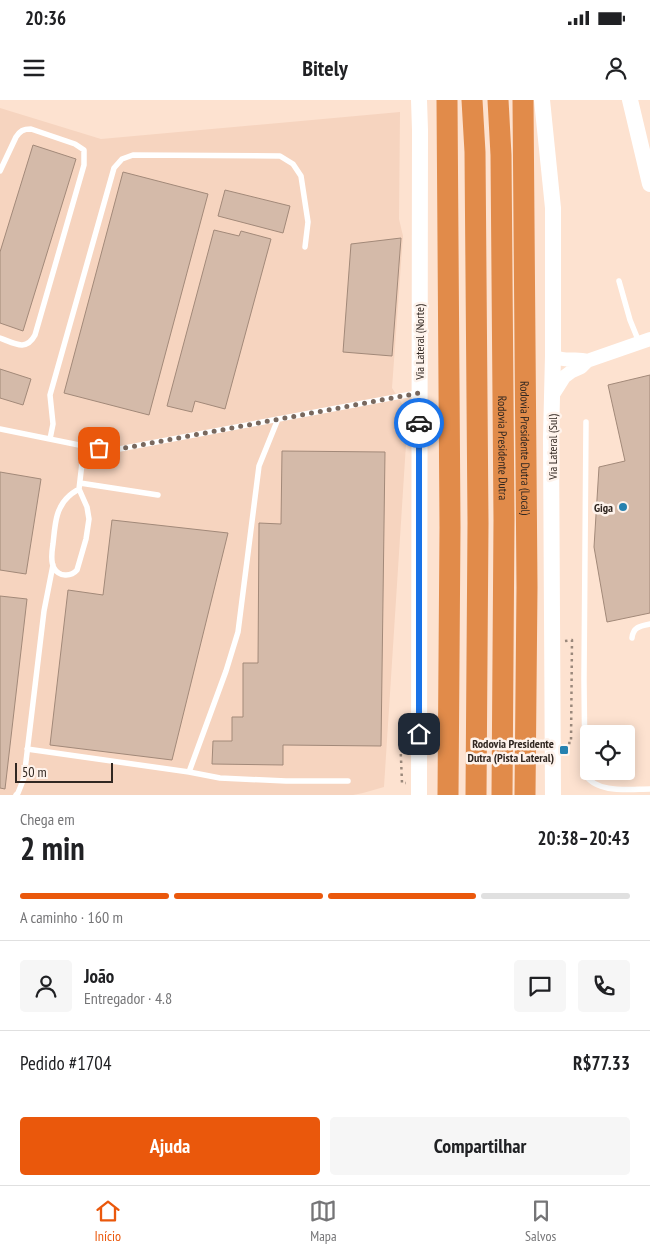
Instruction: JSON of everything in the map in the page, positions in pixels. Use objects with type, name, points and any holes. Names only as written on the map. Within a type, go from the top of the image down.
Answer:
[{"type":"highway","points":[[447,100],[450,517],[448,795]]},
{"type":"highway","name":"Rodovia Presidente Dutra","points":[[472,100],[475,152],[478,523],[476,795]]},
{"type":"highway","name":"Rodovia Presidente Dutra","points":[[498,100],[501,155],[504,520],[502,795]]},
{"type":"highway","name":"Rodovia Presidente Dutra (Local)","points":[[522,100],[527,587],[525,795]]},
{"type":"main road","points":[[412,100],[420,130]]},
{"type":"main road","name":"Via Lateral (Norte)","points":[[419,100],[419,795]]},
{"type":"main road","name":"Via Lateral (Sul)","points":[[542,100],[553,208],[553,795]]},
{"type":"main road","points":[[630,100],[650,184]]},
{"type":"street","points":[[552,396],[564,377],[588,361],[645,341]]},
{"type":"street","points":[[553,356],[560,360],[581,359],[588,361]]},
{"type":"lane","points":[[0,171],[16,137],[19,132],[25,129],[75,144],[84,150],[84,165],[32,342],[21,346],[0,338]]},
{"type":"lane","points":[[50,439],[53,424],[51,392],[114,168],[122,159],[133,155],[280,156],[293,164],[301,176],[308,222],[305,247]]},
{"type":"lane","points":[[619,281],[630,320],[645,341]]},
{"type":"lane","points":[[0,429],[84,446],[114,450],[419,393]]},
{"type":"lane","points":[[189,772],[226,672],[238,632],[259,466],[278,419]]},
{"type":"lane","points":[[586,422],[584,680],[586,774],[594,784],[608,789],[650,789]]},
{"type":"lane","points":[[53,566],[58,572],[67,575],[74,574],[78,570],[89,519],[87,507],[79,486],[84,446]]},
{"type":"lane","points":[[16,795],[24,778],[44,611],[53,566],[51,556],[55,521],[62,504],[79,486],[158,495]]},
{"type":"lane","points":[[632,638],[632,633],[635,629],[650,624]]},
{"type":"lane","points":[[27,749],[220,778],[348,781]]},
{"type":"path","points":[[553,742],[571,743],[572,640],[565,641]]},
{"type":"shaded area","points":[[0,108],[101,139],[400,112],[399,219],[403,236],[392,388],[408,413],[384,787],[353,795],[0,795]]},
{"type":"building","points":[[33,145],[76,159],[23,331],[0,323],[0,252]]},
{"type":"building","points":[[123,172],[208,194],[149,415],[64,393]]},
{"type":"building","points":[[225,190],[290,206],[283,233],[218,216]]},
{"type":"building","points":[[214,230],[239,236],[241,231],[271,239],[225,409],[195,401],[192,412],[167,406]]},
{"type":"building","points":[[401,238],[392,356],[343,352],[351,244]]},
{"type":"building","points":[[0,369],[31,379],[23,405],[0,398]]},
{"type":"building","name":"Giga","points":[[650,375],[650,613],[607,622],[594,547],[599,467],[625,461],[608,385]]},
{"type":"building","points":[[282,451],[385,452],[381,746],[283,745],[283,765],[212,764],[213,741],[232,741],[232,717],[243,717],[243,663],[258,663],[259,523],[281,524]]},
{"type":"building","points":[[0,472],[41,479],[26,574],[0,570]]},
{"type":"building","points":[[112,520],[228,533],[172,760],[50,745],[68,590],[103,595]]},
{"type":"building","points":[[0,596],[27,599],[5,789],[0,788]]},
{"type":"way so far","points":[[99,448],[114,450],[419,393],[419,423]]},
{"type":"place","name":"Giga","points":[[623,507]]},
{"type":"place","name":"Rodovia Presidente Dutra (Pista Lateral)","points":[[564,750]]},
{"type":"route","points":[[419,423],[419,734]]}]
